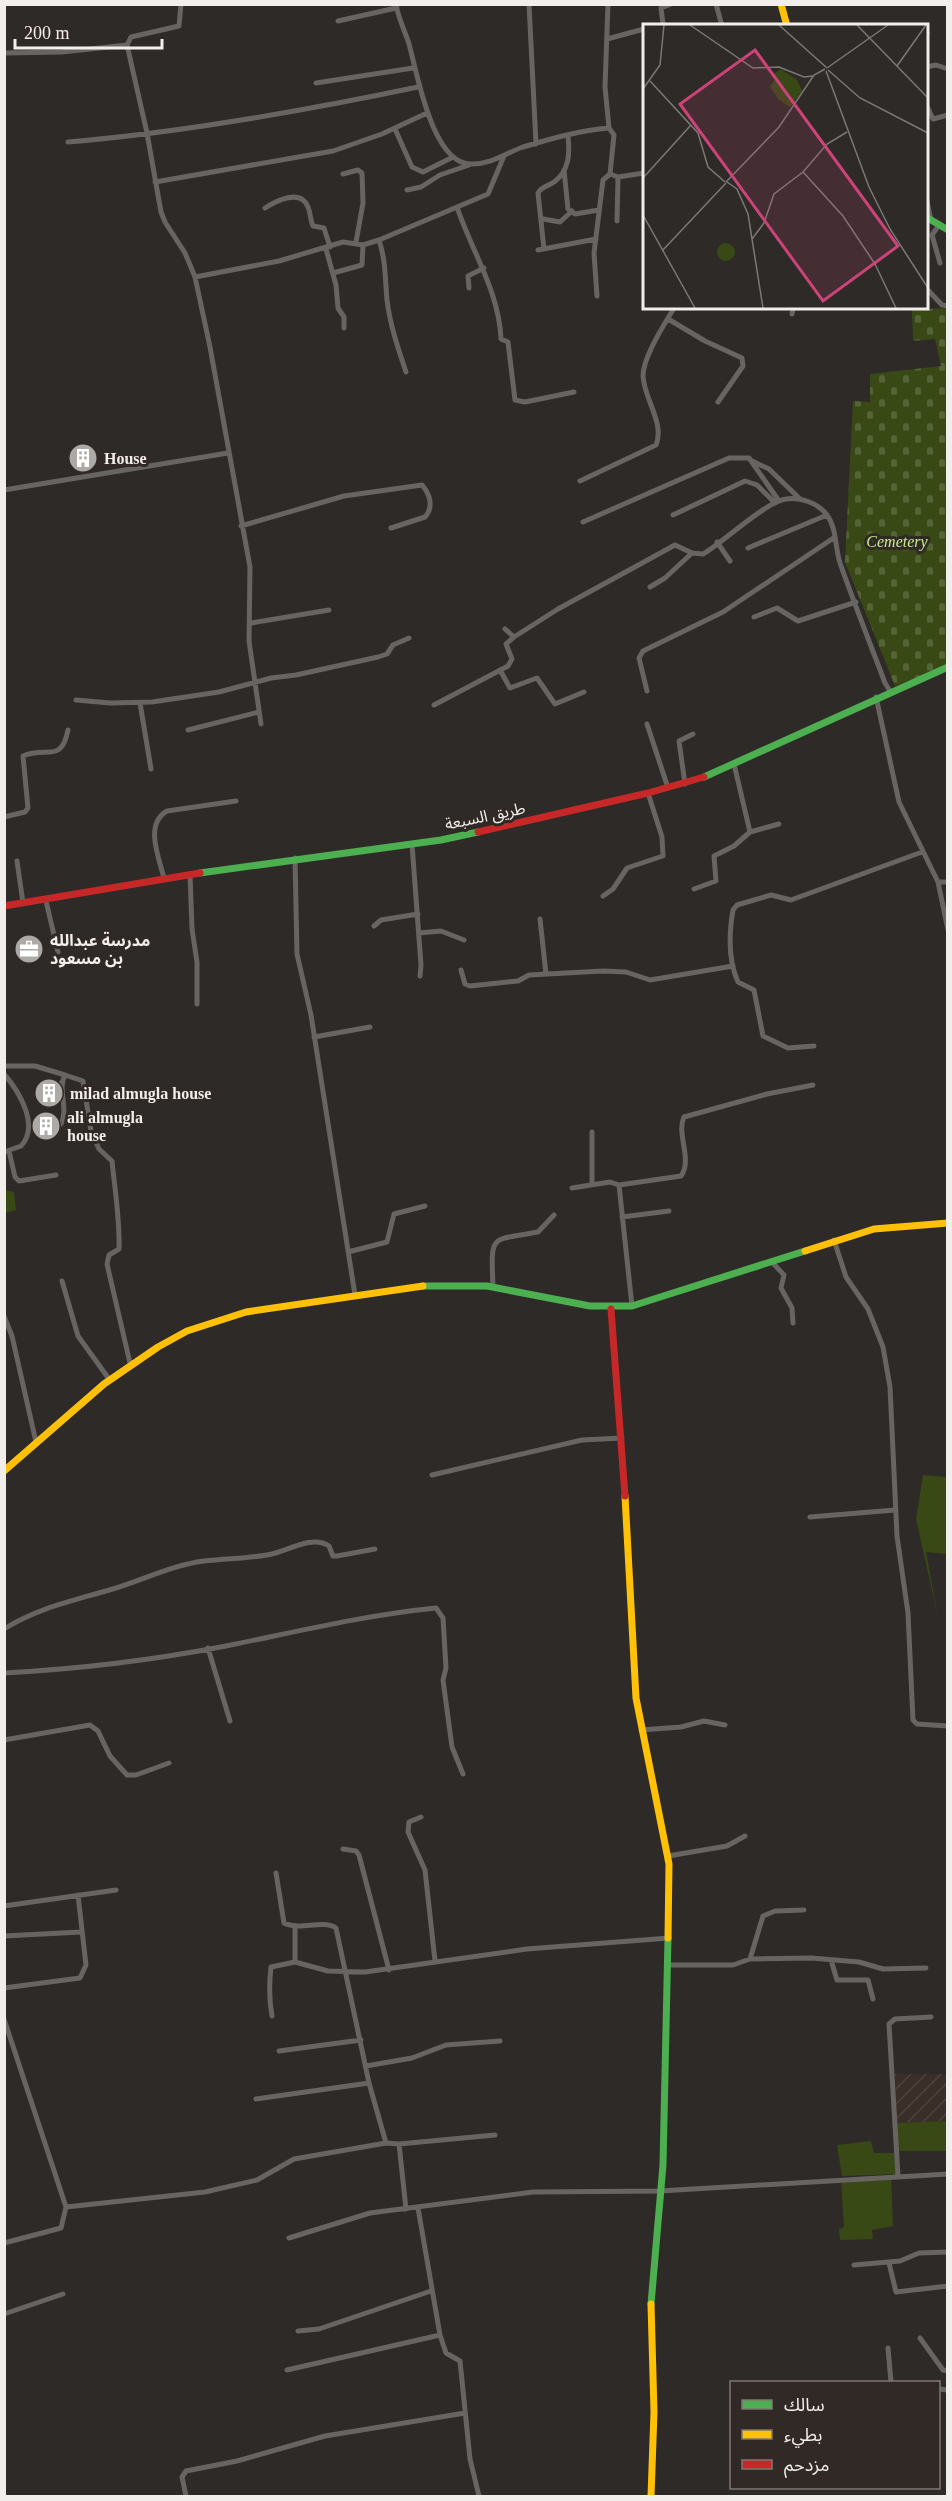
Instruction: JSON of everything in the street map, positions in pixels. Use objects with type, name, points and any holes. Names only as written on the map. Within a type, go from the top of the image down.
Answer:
[{"type":"street","points":[[181,4],[179,26],[130,37],[127,45],[165,222],[186,253],[195,277],[252,579],[249,641],[261,724]]},
{"type":"street","points":[[529,4],[536,144]]},
{"type":"street","points":[[597,296],[594,269],[599,210],[603,180],[610,174],[614,135],[609,128],[606,87],[608,4]]},
{"type":"street","points":[[661,24],[661,8],[671,4]]},
{"type":"street","points":[[716,4],[721,24]]},
{"type":"street","points":[[781,4],[786,24]]},
{"type":"street","points":[[338,21],[396,6],[409,43],[413,68],[427,113],[453,157],[462,163],[471,164]]},
{"type":"street","points":[[607,39],[643,29]]},
{"type":"street","points":[[4,53],[62,52],[127,45]]},
{"type":"street","points":[[928,67],[936,65],[948,69]]},
{"type":"street","points":[[316,83],[413,68]]},
{"type":"street","points":[[68,142],[147,133],[348,102],[418,87]]},
{"type":"street","points":[[928,106],[933,119],[948,115]]},
{"type":"street","points":[[155,182],[333,151],[395,129],[427,113]]},
{"type":"street","points":[[407,190],[421,187],[432,179],[471,164],[504,156],[536,144],[594,129],[609,128]]},
{"type":"street","points":[[395,129],[412,167],[432,179]]},
{"type":"street","points":[[568,137],[570,150],[564,170],[566,203],[575,214],[599,210]]},
{"type":"street","points":[[195,277],[328,248],[343,242],[356,242],[363,245],[379,240],[488,194],[504,156]]},
{"type":"street","points":[[423,172],[453,157]]},
{"type":"street","points":[[343,174],[358,170],[362,173],[363,203],[356,242]]},
{"type":"street","points":[[564,170],[554,182],[542,187],[538,193],[543,219],[541,249],[596,239]]},
{"type":"street","points":[[610,174],[618,177],[643,173]]},
{"type":"street","points":[[617,221],[618,177]]},
{"type":"street","points":[[265,208],[279,199],[290,197],[302,200],[308,204],[313,226],[324,228],[338,308],[344,317],[344,328]]},
{"type":"street","points":[[458,207],[495,299],[501,339],[508,342],[515,400],[525,402],[574,392]]},
{"type":"street","points":[[543,219],[560,222],[572,211]]},
{"type":"street","points":[[929,218],[944,226],[932,235],[940,263]]},
{"type":"street","points":[[379,240],[387,275],[387,300],[393,331],[406,372]]},
{"type":"street","points":[[333,273],[362,265],[363,245]]},
{"type":"street","points":[[469,288],[467,276],[484,268]]},
{"type":"street","points":[[928,289],[942,305],[948,306]]},
{"type":"street","points":[[580,481],[656,445],[658,436],[655,417],[643,377],[645,362],[673,309]]},
{"type":"street","points":[[668,319],[705,341],[742,358],[743,366],[718,402]]},
{"type":"street","points":[[4,490],[228,453]]},
{"type":"street","points":[[583,522],[729,458],[745,457],[769,469],[800,498],[818,507],[827,516],[836,537],[840,563],[890,691]]},
{"type":"street","points":[[750,461],[777,502]]},
{"type":"street","points":[[673,515],[745,481],[757,485],[777,502]]},
{"type":"street","points":[[241,526],[344,496],[422,485],[431,506],[429,512],[425,517],[391,528]]},
{"type":"street","points":[[434,705],[512,662],[506,644],[514,636],[558,609],[675,545],[692,553],[703,554],[777,502],[800,498]]},
{"type":"street","points":[[748,548],[827,516]]},
{"type":"street","points":[[647,691],[639,658],[643,651],[723,612],[836,537]]},
{"type":"street","points":[[717,542],[730,561]]},
{"type":"street","points":[[650,587],[665,578],[692,553]]},
{"type":"street","points":[[754,617],[777,608],[792,620],[808,620],[856,602]]},
{"type":"street","points":[[250,622],[329,610]]},
{"type":"street","points":[[505,629],[514,636]]},
{"type":"street","points":[[76,700],[140,703],[212,693],[254,682],[378,657],[387,654],[393,645],[409,638]]},
{"type":"street","name":"طريق السبعة","points":[[4,906],[46,901],[164,878],[295,858],[412,844],[685,784],[734,764],[876,697],[948,667]]},
{"type":"street","points":[[500,670],[510,688],[537,678],[555,704],[584,692]]},
{"type":"street","points":[[876,697],[899,802],[938,882],[948,930]]},
{"type":"street","points":[[140,703],[151,770]]},
{"type":"street","points":[[188,730],[259,712]]},
{"type":"street","points":[[647,724],[668,788]]},
{"type":"street","points":[[4,817],[25,812],[28,808],[23,756],[58,751],[64,745],[68,730]]},
{"type":"street","points":[[685,784],[679,741],[693,734]]},
{"type":"street","points":[[734,764],[750,832]]},
{"type":"street","points":[[603,896],[613,889],[627,868],[663,856],[662,837],[648,793]]},
{"type":"street","points":[[164,878],[154,834],[162,814],[167,811],[236,801]]},
{"type":"street","points":[[694,889],[716,881],[714,856],[734,846],[750,832],[779,824]]},
{"type":"street","points":[[412,844],[411,862],[418,914],[420,976]]},
{"type":"street","points":[[814,1046],[788,1048],[763,1036],[754,990],[738,982],[733,966],[731,928],[733,910],[737,905],[771,895],[791,900],[922,852]]},
{"type":"street","points":[[295,858],[296,947],[314,1037],[355,1295]]},
{"type":"street","points":[[17,861],[23,903]]},
{"type":"street","points":[[190,874],[192,929],[197,962],[197,1004]]},
{"type":"street","points":[[938,882],[948,882]]},
{"type":"street","points":[[46,901],[58,952]]},
{"type":"street","points":[[374,926],[381,920],[418,914]]},
{"type":"street","points":[[540,919],[546,974]]},
{"type":"street","points":[[419,933],[441,931],[464,940]]},
{"type":"street","points":[[461,970],[468,986],[518,981],[527,976],[609,971],[626,972],[650,980],[733,966]]},
{"type":"street","points":[[314,1037],[370,1027]]},
{"type":"street","points":[[4,1066],[35,1066],[83,1081],[91,1131],[99,1150],[112,1161],[116,1209],[120,1224],[119,1249],[109,1255],[107,1264],[130,1363]]},
{"type":"street","points":[[4,1074],[23,1104],[28,1122],[27,1139],[21,1146],[7,1152],[15,1177],[19,1181],[56,1175]]},
{"type":"street","points":[[50,1104],[55,1103],[57,1087],[65,1075]]},
{"type":"street","points":[[61,1083],[64,1110],[61,1124]]},
{"type":"street","points":[[572,1188],[610,1182],[619,1185],[681,1176],[685,1167],[682,1134],[684,1117],[767,1094],[813,1085]]},
{"type":"street","points":[[592,1132],[592,1184]]},
{"type":"street","points":[[619,1185],[632,1306]]},
{"type":"street","points":[[348,1252],[387,1242],[394,1214],[425,1206]]},
{"type":"street","points":[[622,1217],[669,1211]]},
{"type":"street","points":[[493,1287],[492,1250],[497,1240],[538,1232],[554,1215]]},
{"type":"street","points":[[4,1470],[130,1363],[160,1345],[218,1319],[263,1309],[438,1284],[493,1287],[593,1308],[611,1309],[632,1306],[874,1229],[948,1223]]},
{"type":"street","points":[[834,1240],[846,1277],[868,1309],[883,1347],[890,1387],[895,1510],[908,1613],[913,1720],[917,1724],[948,1726]]},
{"type":"street","points":[[771,1261],[784,1275],[781,1288],[792,1308],[793,1323]]},
{"type":"street","points":[[62,1281],[78,1336],[109,1379]]},
{"type":"street","points":[[611,1309],[622,1438],[632,1658],[641,1730],[668,1856],[669,1938],[660,2191],[651,2294],[654,2394],[651,2496]]},
{"type":"street","points":[[4,1316],[12,1336],[36,1442]]},
{"type":"street","points":[[432,1475],[582,1440],[622,1438]]},
{"type":"street","points":[[810,1517],[895,1510]]},
{"type":"street","points":[[4,1629],[26,1616],[58,1603],[117,1588],[162,1571],[204,1561],[272,1554],[316,1541],[322,1541],[329,1546],[333,1556],[375,1550]]},
{"type":"street","points":[[4,1673],[47,1670],[208,1648],[346,1621],[436,1608],[443,1618],[446,1668],[442,1680],[452,1747],[463,1774]]},
{"type":"street","points":[[208,1648],[230,1721]]},
{"type":"street","points":[[641,1730],[681,1727],[704,1721],[725,1725]]},
{"type":"street","points":[[4,1740],[90,1725],[99,1731],[110,1756],[127,1775],[136,1775],[169,1762]]},
{"type":"street","points":[[421,1817],[409,1822],[408,1832],[424,1870],[435,1961]]},
{"type":"street","points":[[668,1856],[727,1846],[745,1836]]},
{"type":"street","points":[[343,1849],[356,1851],[359,1855],[389,1970]]},
{"type":"street","points":[[276,1873],[280,1885],[281,1919],[295,1926],[334,1926],[340,1937],[369,2084],[386,2143]]},
{"type":"street","points":[[4,1906],[116,1890]]},
{"type":"street","points":[[4,1988],[80,1978],[86,1965],[78,1895]]},
{"type":"street","points":[[750,1959],[763,1916],[775,1911],[804,1910]]},
{"type":"street","points":[[295,1926],[295,1962]]},
{"type":"street","points":[[4,1935],[81,1932]]},
{"type":"street","points":[[272,2016],[269,1996],[272,1986],[271,1967],[295,1962],[328,1971],[347,1973],[389,1970],[435,1961],[527,1949],[577,1947],[669,1938]]},
{"type":"street","points":[[668,1965],[733,1965],[750,1959],[831,1959],[859,1962],[884,1969],[926,1968]]},
{"type":"street","points":[[831,1959],[837,1980],[868,1980],[873,1999]]},
{"type":"street","points":[[898,2176],[889,2024],[895,2019],[931,2017]]},
{"type":"street","points":[[4,2243],[61,2228],[66,2207],[32,2110],[5,2021]]},
{"type":"street","points":[[279,2051],[361,2040]]},
{"type":"street","points":[[366,2066],[412,2058],[446,2045],[500,2041]]},
{"type":"street","points":[[256,2099],[369,2084]]},
{"type":"street","points":[[66,2207],[205,2192],[257,2180],[294,2159],[386,2143],[399,2144],[495,2135]]},
{"type":"street","points":[[399,2144],[406,2209]]},
{"type":"street","points":[[290,2238],[370,2213],[533,2192],[660,2191],[948,2174]]},
{"type":"street","points":[[418,2208],[440,2335],[446,2353],[460,2361],[470,2459],[479,2496]]},
{"type":"street","points":[[854,2265],[900,2262],[919,2253],[948,2252]]},
{"type":"street","points":[[889,2263],[896,2292],[948,2286]]},
{"type":"street","points":[[298,2331],[319,2329],[431,2291]]},
{"type":"street","points":[[4,2313],[63,2294]]},
{"type":"street","points":[[287,2370],[440,2335]]},
{"type":"street","points":[[920,2338],[944,2370],[948,2371]]},
{"type":"street","points":[[888,2348],[891,2381]]},
{"type":"street","points":[[186,2496],[182,2477],[186,2471],[237,2461],[325,2436],[465,2413]]},
{"type":"shaded area","points":[[895,2074],[947,2074],[947,2121],[897,2123]]},
{"type":"green space","name":"Cemetery","points":[[947,308],[947,666],[895,686],[845,562],[853,401],[870,402],[870,374],[941,366],[935,339],[913,341],[912,310]]},
{"type":"green space","points":[[5,1190],[14,1192],[16,1210],[5,1213]]},
{"type":"green space","points":[[923,1475],[947,1477],[947,1554],[926,1552],[938,1617],[916,1519]]},
{"type":"green space","points":[[947,2121],[947,2151],[898,2151],[897,2123]]},
{"type":"green space","points":[[871,2141],[874,2153],[894,2153],[896,2174],[842,2176],[837,2145]]},
{"type":"green space","points":[[891,2178],[893,2226],[872,2230],[873,2239],[840,2240],[839,2229],[844,2227],[841,2181]]},
{"type":"traffic: fast","points":[[928,218],[948,230]]},
{"type":"traffic: fast","points":[[704,777],[948,667]]},
{"type":"traffic: fast","points":[[200,873],[441,840],[478,832]]},
{"type":"traffic: fast","points":[[423,1286],[487,1286],[590,1306],[632,1306],[805,1251]]},
{"type":"traffic: fast","points":[[651,2304],[663,2165],[668,1938]]},
{"type":"traffic: slow","points":[[781,4],[786,24]]},
{"type":"traffic: slow","points":[[805,1251],[874,1229],[948,1223]]},
{"type":"traffic: slow","points":[[4,1471],[104,1384],[158,1347],[187,1331],[246,1312],[423,1286]]},
{"type":"traffic: slow","points":[[625,1496],[636,1698],[669,1864],[668,1938]]},
{"type":"traffic: slow","points":[[651,2304],[654,2412],[651,2496]]},
{"type":"traffic: jam","points":[[478,832],[648,793],[704,777]]},
{"type":"traffic: jam","points":[[4,906],[200,873]]},
{"type":"traffic: jam","points":[[611,1309],[625,1496]]},
{"type":"place","name":"House","points":[[83,458]]},
{"type":"place","name":"مدرسة عبدالله بن مسعود","points":[[29,949]]},
{"type":"place","name":"milad almugla house","points":[[49,1093]]},
{"type":"place","name":"ali almugla house","points":[[46,1126]]}]
